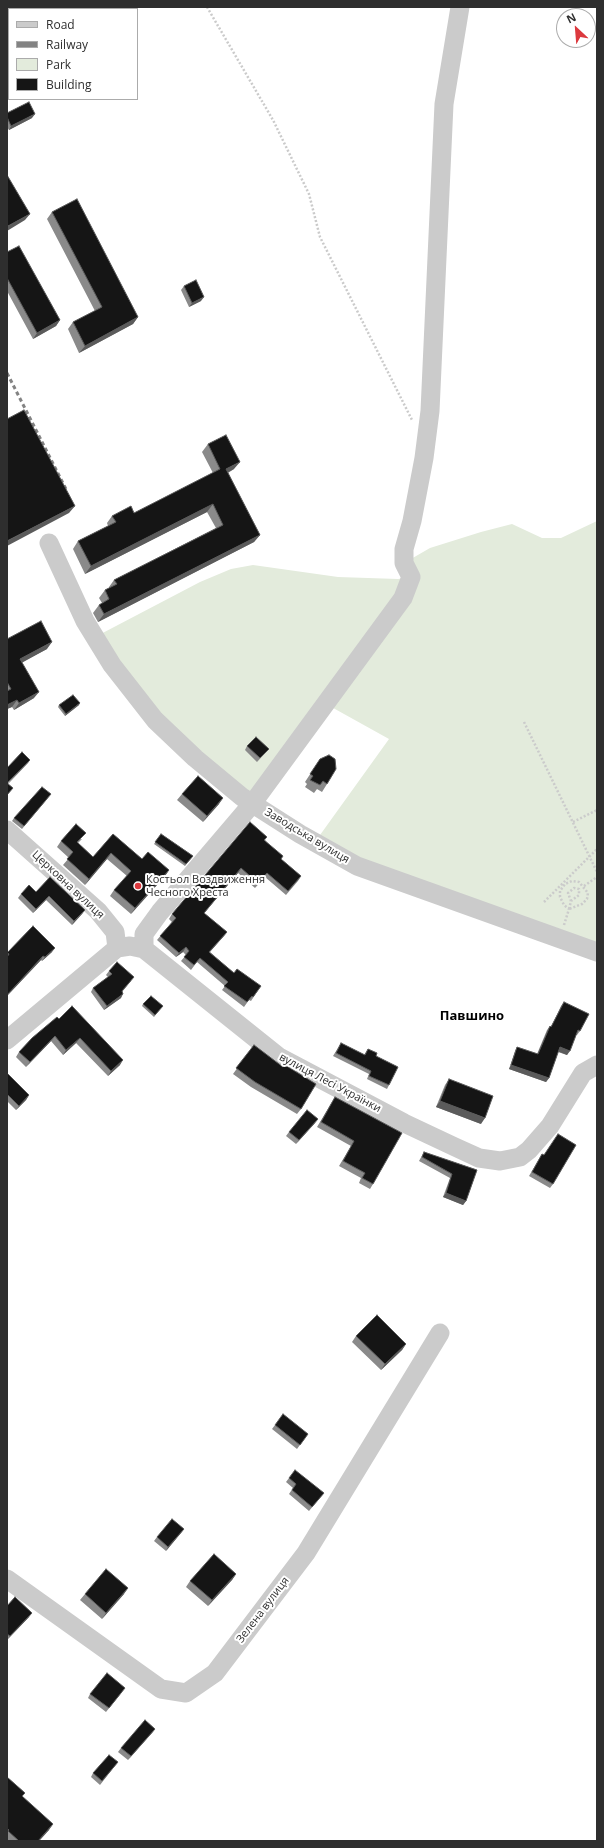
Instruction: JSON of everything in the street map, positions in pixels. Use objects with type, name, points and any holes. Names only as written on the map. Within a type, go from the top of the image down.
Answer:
[{"type":"street","points":[[7,1040],[117,948],[130,946],[144,949],[144,934],[160,912],[252,804],[403,598],[411,577],[404,563],[404,549],[412,521],[424,458],[430,411],[444,104],[460,7]]},
{"type":"street","name":"Заводська вулиця","points":[[49,542],[85,621],[112,665],[155,720],[195,758],[252,804],[300,834],[357,866],[597,952]]},
{"type":"street","name":"Церковна вулиця","points":[[7,830],[98,911],[115,932],[117,948]]},
{"type":"street","name":"вулиця Лесі Українки","points":[[144,949],[279,1057],[404,1123],[479,1158],[509,1161],[520,1157],[529,1150],[550,1126],[583,1073],[597,1065]]},
{"type":"street","name":"Зелена вулиця","points":[[7,1579],[161,1689],[186,1693],[215,1673],[306,1553],[440,1333]]},
{"type":"path","points":[[207,7],[272,120],[309,194],[320,238],[415,425]]},
{"type":"path","points":[[524,722],[597,872]]},
{"type":"path","points":[[573,822],[597,810]]},
{"type":"path","points":[[544,902],[597,849]]},
{"type":"path","points":[[584,886],[597,876]]},
{"type":"path","points":[[572,881],[579,882],[584,886],[588,893],[587,899],[582,904],[569,909],[564,905],[560,897],[560,890],[564,883],[572,881]]},
{"type":"path","points":[[560,939],[571,901],[568,893],[574,888],[579,889],[579,895],[571,901]]},
{"type":"green space","points":[[597,521],[597,952],[315,842],[389,739],[326,704],[252,804],[195,758],[95,637],[200,582],[231,569],[253,565],[338,577],[398,579],[411,577],[404,563],[430,548],[481,532],[512,524],[542,538],[561,538]]},
{"type":"building","points":[[29,102],[35,114],[11,126],[7,113]]},
{"type":"building","points":[[7,175],[30,214],[8,226],[7,224]]},
{"type":"building","points":[[77,199],[138,317],[85,346],[73,322],[102,307],[52,212]]},
{"type":"building","points":[[19,246],[60,320],[37,333],[7,278],[7,252]]},
{"type":"building","points":[[196,280],[204,297],[192,303],[184,286]]},
{"type":"building","points":[[24,410],[75,506],[7,541],[7,419]]},
{"type":"building","points":[[226,435],[240,462],[226,469],[260,535],[104,614],[99,605],[109,599],[105,590],[117,584],[114,580],[223,525],[213,504],[91,566],[78,541],[116,522],[112,516],[131,506],[134,513],[220,469],[208,444]]},
{"type":"building","points":[[41,621],[52,642],[20,659],[39,692],[19,703],[17,700],[7,705],[7,691],[11,689],[7,682],[7,639]]},
{"type":"building","points":[[73,695],[80,703],[66,714],[59,705]]},
{"type":"building","points":[[256,737],[269,749],[260,758],[247,746]]},
{"type":"building","points":[[22,752],[30,760],[7,783],[7,768]]},
{"type":"building","points":[[329,755],[335,759],[336,769],[327,784],[323,781],[320,785],[310,780],[313,776],[310,774],[320,759]]},
{"type":"building","points":[[198,776],[223,798],[207,816],[182,794]]},
{"type":"building","points":[[7,783],[13,788],[7,795]]},
{"type":"building","points":[[42,787],[51,794],[24,826],[14,818]]},
{"type":"building","points":[[250,822],[267,837],[264,840],[283,856],[281,859],[301,876],[288,891],[267,873],[258,883],[241,868],[204,913],[227,932],[209,952],[234,973],[237,969],[261,986],[253,997],[252,996],[247,1002],[224,986],[228,982],[200,958],[194,965],[184,957],[189,951],[186,947],[179,953],[160,936],[176,918],[172,914]]},
{"type":"building","points":[[76,824],[86,833],[77,842],[93,857],[113,834],[142,859],[148,852],[169,870],[135,908],[114,890],[131,871],[111,853],[89,879],[67,859],[73,852],[61,841]]},
{"type":"building","points":[[161,834],[193,856],[186,864],[155,842]]},
{"type":"building","points":[[50,877],[85,910],[74,921],[49,896],[36,909],[21,894],[29,885],[36,892]]},
{"type":"building","points":[[33,926],[55,948],[45,957],[43,956],[7,995],[7,957],[9,954],[7,953]]},
{"type":"building","points":[[117,962],[134,977],[122,991],[123,994],[107,1006],[93,988],[112,974],[109,971]]},
{"type":"building","points":[[151,996],[163,1006],[155,1015],[143,1004]]},
{"type":"building","points":[[564,1002],[589,1014],[580,1031],[578,1030],[570,1051],[560,1047],[549,1078],[511,1065],[517,1047],[538,1054],[550,1026],[551,1027]]},
{"type":"building","points":[[72,1006],[123,1060],[111,1071],[80,1038],[66,1050],[55,1036],[30,1062],[19,1052],[32,1038],[57,1017],[59,1019]]},
{"type":"building","points":[[341,1043],[365,1055],[368,1049],[377,1053],[376,1056],[398,1067],[389,1085],[369,1076],[371,1071],[336,1053]]},
{"type":"building","points":[[254,1045],[283,1067],[285,1065],[316,1084],[301,1109],[255,1082],[236,1068]]},
{"type":"building","points":[[7,1073],[29,1095],[19,1106],[8,1095],[7,1096]]},
{"type":"building","points":[[449,1079],[493,1096],[485,1118],[440,1101]]},
{"type":"building","points":[[335,1097],[402,1133],[373,1184],[362,1178],[365,1173],[343,1161],[354,1141],[321,1122]]},
{"type":"building","points":[[307,1110],[318,1119],[299,1140],[289,1132]]},
{"type":"building","points":[[558,1134],[576,1145],[553,1184],[532,1172],[542,1154],[544,1155]]},
{"type":"building","points":[[424,1152],[477,1170],[466,1201],[446,1193],[452,1174],[422,1157]]},
{"type":"building","points":[[377,1315],[406,1344],[385,1364],[356,1336]]},
{"type":"building","points":[[283,1414],[308,1434],[300,1445],[275,1425]]},
{"type":"building","points":[[295,1470],[324,1493],[312,1507],[292,1490],[296,1484],[289,1478]]},
{"type":"building","points":[[172,1519],[184,1529],[168,1547],[157,1537]]},
{"type":"building","points":[[214,1554],[236,1574],[212,1600],[190,1581]]},
{"type":"building","points":[[106,1569],[128,1588],[106,1613],[85,1594]]},
{"type":"building","points":[[15,1597],[32,1613],[10,1636],[7,1634],[7,1606]]},
{"type":"building","points":[[107,1673],[125,1688],[109,1708],[90,1694]]},
{"type":"building","points":[[145,1720],[155,1729],[131,1756],[121,1748]]},
{"type":"building","points":[[109,1755],[118,1762],[102,1781],[93,1773]]},
{"type":"building","points":[[7,1777],[25,1793],[22,1796],[53,1824],[38,1841],[19,1841],[8,1831]]},
{"type":"railway","points":[[7,373],[66,489]]},
{"type":"place","name":"Костьол Воздвиження Чесного Хреста","points":[[138,886]]},
{"type":"district","name":"Павшино","points":[[472,1016]]}]
